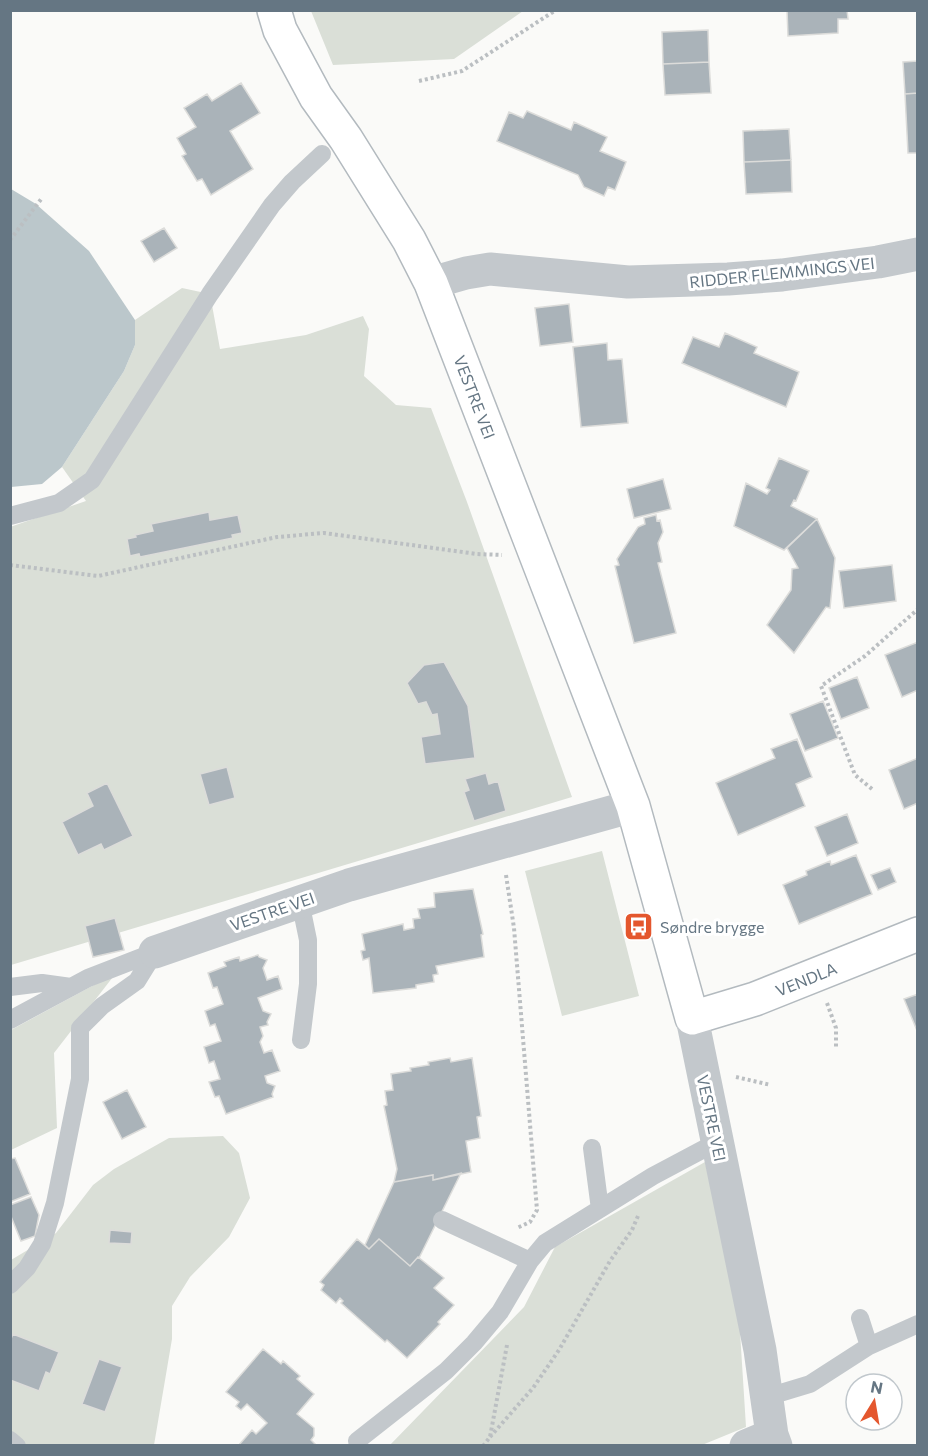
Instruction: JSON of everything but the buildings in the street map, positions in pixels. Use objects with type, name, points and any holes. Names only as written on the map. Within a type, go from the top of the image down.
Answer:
[{"type":"street","name":"VESTRE VEI","points":[[274,10],[280,30],[316,97],[346,139],[409,240],[431,283],[633,806],[692,1018],[758,1339],[767,1397],[765,1442]]},
{"type":"street","name":"RIDDER FLEMMINGS VEI","points":[[431,283],[490,269],[628,282],[728,279],[782,275],[878,262],[918,254]]},
{"type":"street","name":"VESTRE VEI","points":[[155,951],[349,885],[633,806]]},
{"type":"street","name":"VENDLA","points":[[692,1018],[755,999],[918,934]]},
{"type":"lane","points":[[10,516],[59,503],[92,480],[210,294],[266,214],[292,182],[322,154]]},
{"type":"lane","points":[[300,901],[308,940],[308,984],[301,1040]]},
{"type":"lane","points":[[10,1020],[70,987],[155,951]]},
{"type":"lane","points":[[10,1285],[27,1268],[42,1244],[55,1203],[80,1079],[80,1028],[102,1006],[137,981],[155,951]]},
{"type":"lane","points":[[10,987],[42,983],[70,987]]},
{"type":"lane","points":[[357,1442],[446,1371],[474,1343],[500,1312],[530,1261],[545,1243],[653,1176],[717,1142]]},
{"type":"lane","points":[[592,1148],[600,1209]]},
{"type":"lane","points":[[442,1220],[530,1261]]},
{"type":"lane","points":[[860,1318],[869,1346]]},
{"type":"lane","points":[[767,1397],[810,1384],[869,1346],[918,1324]]},
{"type":"lane","points":[[10,1440],[16,1446]]},
{"type":"path","points":[[419,81],[462,71],[556,10]]},
{"type":"path","points":[[10,240],[42,198]]},
{"type":"path","points":[[10,565],[98,576],[278,537],[324,533],[477,554],[502,555]]},
{"type":"path","points":[[499,545],[507,566]]},
{"type":"path","points":[[872,789],[855,775],[821,686],[865,656],[918,609]]},
{"type":"path","points":[[501,842],[514,928],[537,1210],[530,1222],[510,1234],[505,1251]]},
{"type":"path","points":[[823,994],[836,1028],[836,1049]]},
{"type":"path","points":[[731,1075],[771,1085]]},
{"type":"path","points":[[483,1446],[533,1388],[560,1350],[610,1261],[632,1230],[653,1176]]},
{"type":"path","points":[[490,1437],[507,1344],[500,1312]]},
{"type":"shaded area","points":[[311,11],[523,11],[454,59],[333,65]]},
{"type":"shaded area","points":[[11,189],[36,204],[89,251],[135,320],[135,345],[124,371],[62,467],[42,484],[11,487]]},
{"type":"shaded area","points":[[182,288],[210,294],[220,349],[306,335],[363,316],[369,329],[364,376],[396,405],[431,408],[467,502],[572,797],[11,965],[10,527],[86,501],[62,467],[124,371],[135,345],[135,320]]},
{"type":"shaded area","points":[[602,851],[639,996],[562,1016],[525,871]]},
{"type":"shaded area","points":[[116,973],[54,1053],[57,1128],[11,1150],[11,1030]]},
{"type":"shaded area","points":[[223,1136],[239,1153],[250,1198],[229,1237],[190,1277],[172,1306],[172,1339],[154,1445],[11,1446],[11,1260],[56,1233],[93,1185],[114,1169],[169,1138]]},
{"type":"shaded area","points":[[705,1162],[738,1300],[746,1427],[702,1445],[389,1446],[524,1307],[555,1247]]},
{"type":"place","name":"Søndre brygge","points":[[639,926]]}]
